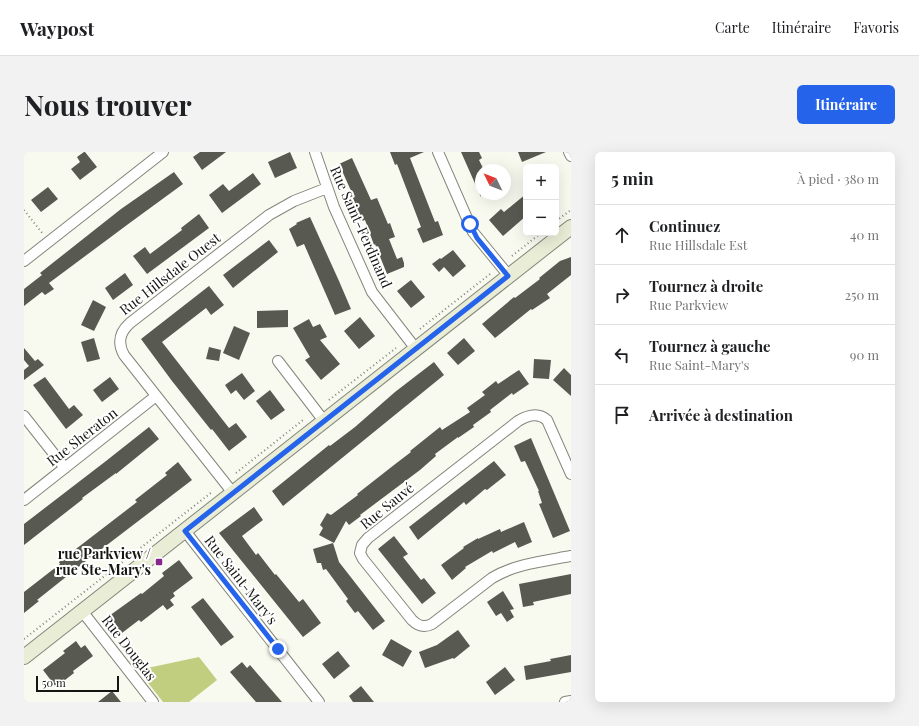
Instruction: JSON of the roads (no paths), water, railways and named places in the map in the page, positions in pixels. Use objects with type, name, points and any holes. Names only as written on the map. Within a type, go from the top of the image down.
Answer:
[{"type":"street","points":[[24,261],[163,152]]},
{"type":"street","name":"Rue Saint-Ferdinand","points":[[317,152],[326,188],[372,292],[416,349]]},
{"type":"street","points":[[438,152],[473,232],[508,276]]},
{"type":"street","points":[[569,152],[571,156]]},
{"type":"street","name":"Rue Hillsdale Ouest","points":[[233,493],[121,350],[120,341],[123,331],[126,327],[269,214],[294,201],[326,188]]},
{"type":"street","points":[[24,657],[571,227]]},
{"type":"street","points":[[278,361],[324,421]]},
{"type":"street","name":"Rue Sheraton","points":[[24,500],[156,396]]},
{"type":"street","name":"Rue Sauvé","points":[[571,474],[547,420],[539,415],[529,415],[518,421],[368,538],[362,545],[360,552],[363,559],[412,620],[418,625],[426,627],[501,573],[520,566],[571,556]]},
{"type":"street","points":[[24,416],[65,468]]},
{"type":"street","name":"Rue Saint-Mary's","points":[[185,531],[319,702]]},
{"type":"street","name":"Rue Douglas","points":[[82,611],[153,702]]},
{"type":"street","points":[[565,702],[571,701]]},
{"type":"place","name":"rue Parkview / rue Ste-Mary's","points":[[159,562]]}]
